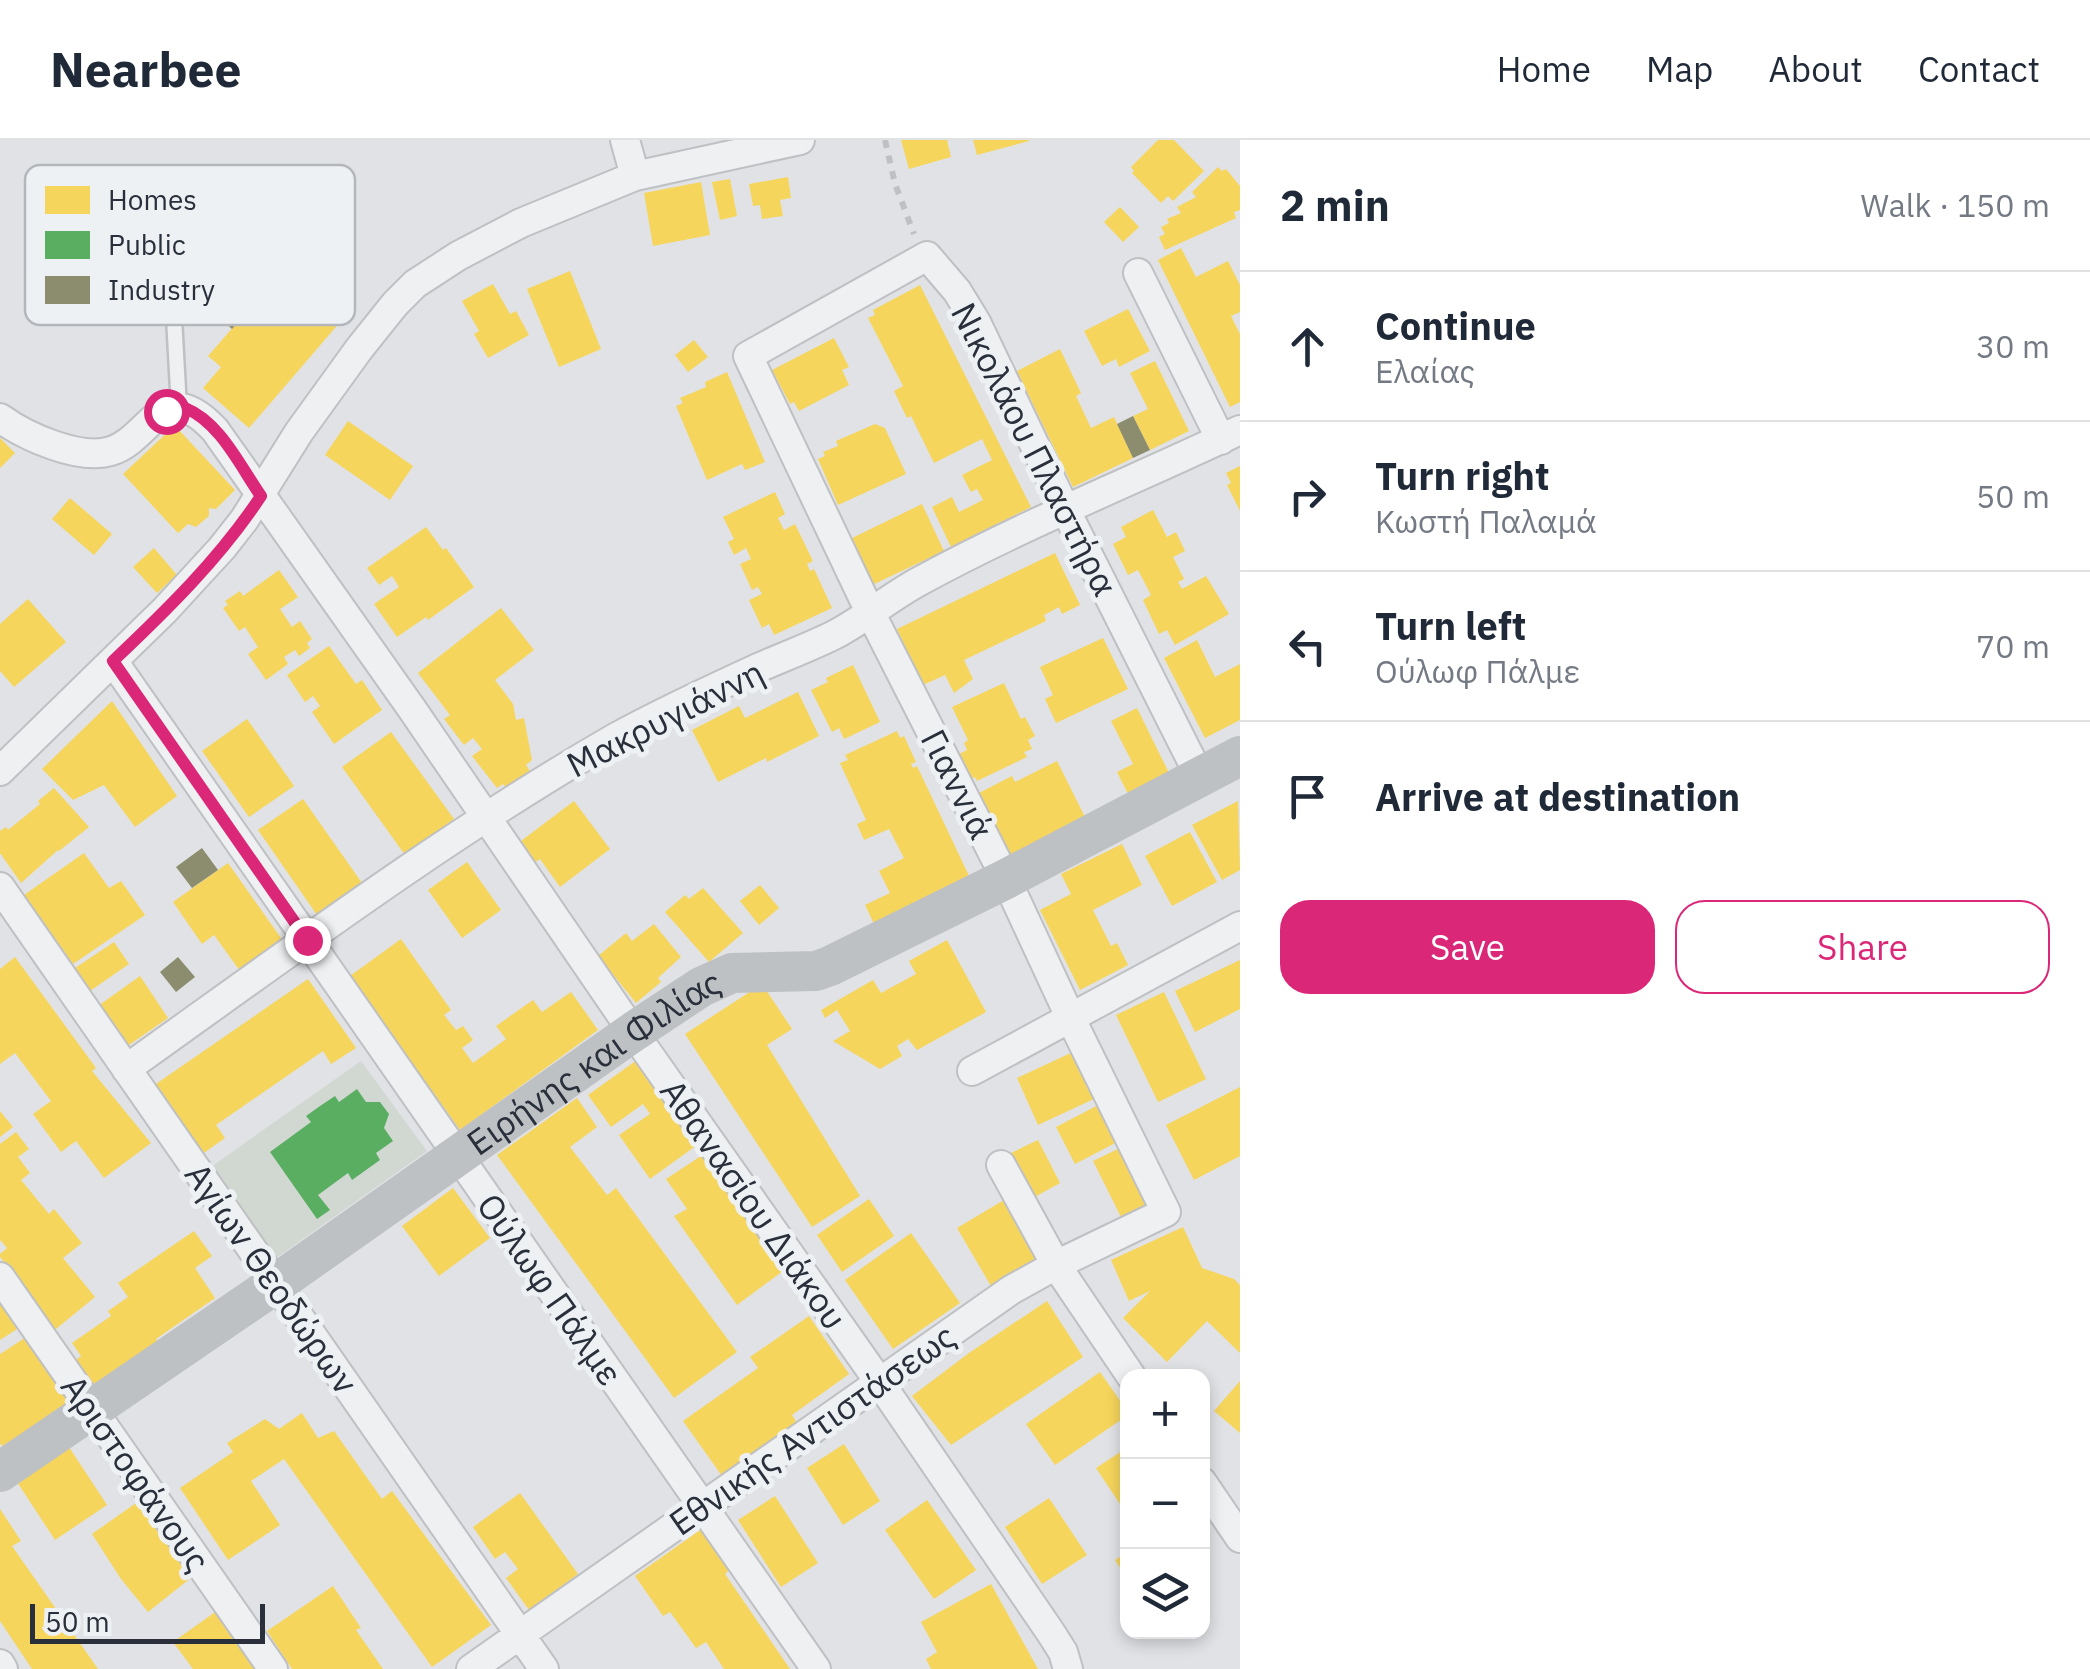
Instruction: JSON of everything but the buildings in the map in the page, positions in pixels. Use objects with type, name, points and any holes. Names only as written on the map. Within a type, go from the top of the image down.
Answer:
[{"type":"street","points":[[625,140],[635,176]]},
{"type":"street","points":[[0,771],[196,578],[244,520],[299,432],[359,349],[415,284],[521,223],[635,176],[800,140]]},
{"type":"street","name":"Νικολάου Πλαστήρα","points":[[924,258],[927,256],[944,274],[976,322],[1200,777]]},
{"type":"street","name":"Γιαννιά","points":[[924,258],[748,356],[1166,1212]]},
{"type":"street","points":[[1138,273],[1230,435]]},
{"type":"street","points":[[0,418],[35,438],[101,452],[124,443],[155,417],[179,408]]},
{"type":"street","name":"Αθανασίου Διάκου","points":[[179,408],[196,413],[215,430],[401,693],[1051,1633],[1068,1669]]},
{"type":"street","name":"Μακρυγιάννη","points":[[126,1069],[307,940],[571,764],[662,713],[836,634],[917,583],[1065,509],[1230,435]]},
{"type":"street","name":"Ούλωφ Πάλμε","points":[[113,661],[816,1669]]},
{"type":"street","name":"Ειρήνης και Φιλίας","points":[[0,1472],[633,1032],[723,976],[830,966],[1240,756]]},
{"type":"street","name":"Αγίων Θεοδώρων","points":[[0,887],[544,1669]]},
{"type":"street","points":[[972,1071],[1240,926]]},
{"type":"street","points":[[1001,1165],[1056,1265],[1126,1369]]},
{"type":"street","name":"Εθνικής Αντιστάσεως","points":[[471,1669],[995,1300],[1056,1265],[1166,1212]]},
{"type":"street","name":"Αριστοφάνους","points":[[0,1278],[273,1669]]},
{"type":"street","points":[[1210,1494],[1240,1538]]},
{"type":"lane","points":[[174,325],[179,408]]},
{"type":"path","points":[[885,140],[896,184],[924,258]]},
{"type":"shaded area","points":[[361,1061],[427,1151],[276,1258],[211,1167]]},
{"type":"route","points":[[166,411],[185,408],[205,420],[261,496],[196,578],[113,661],[307,940]]}]
